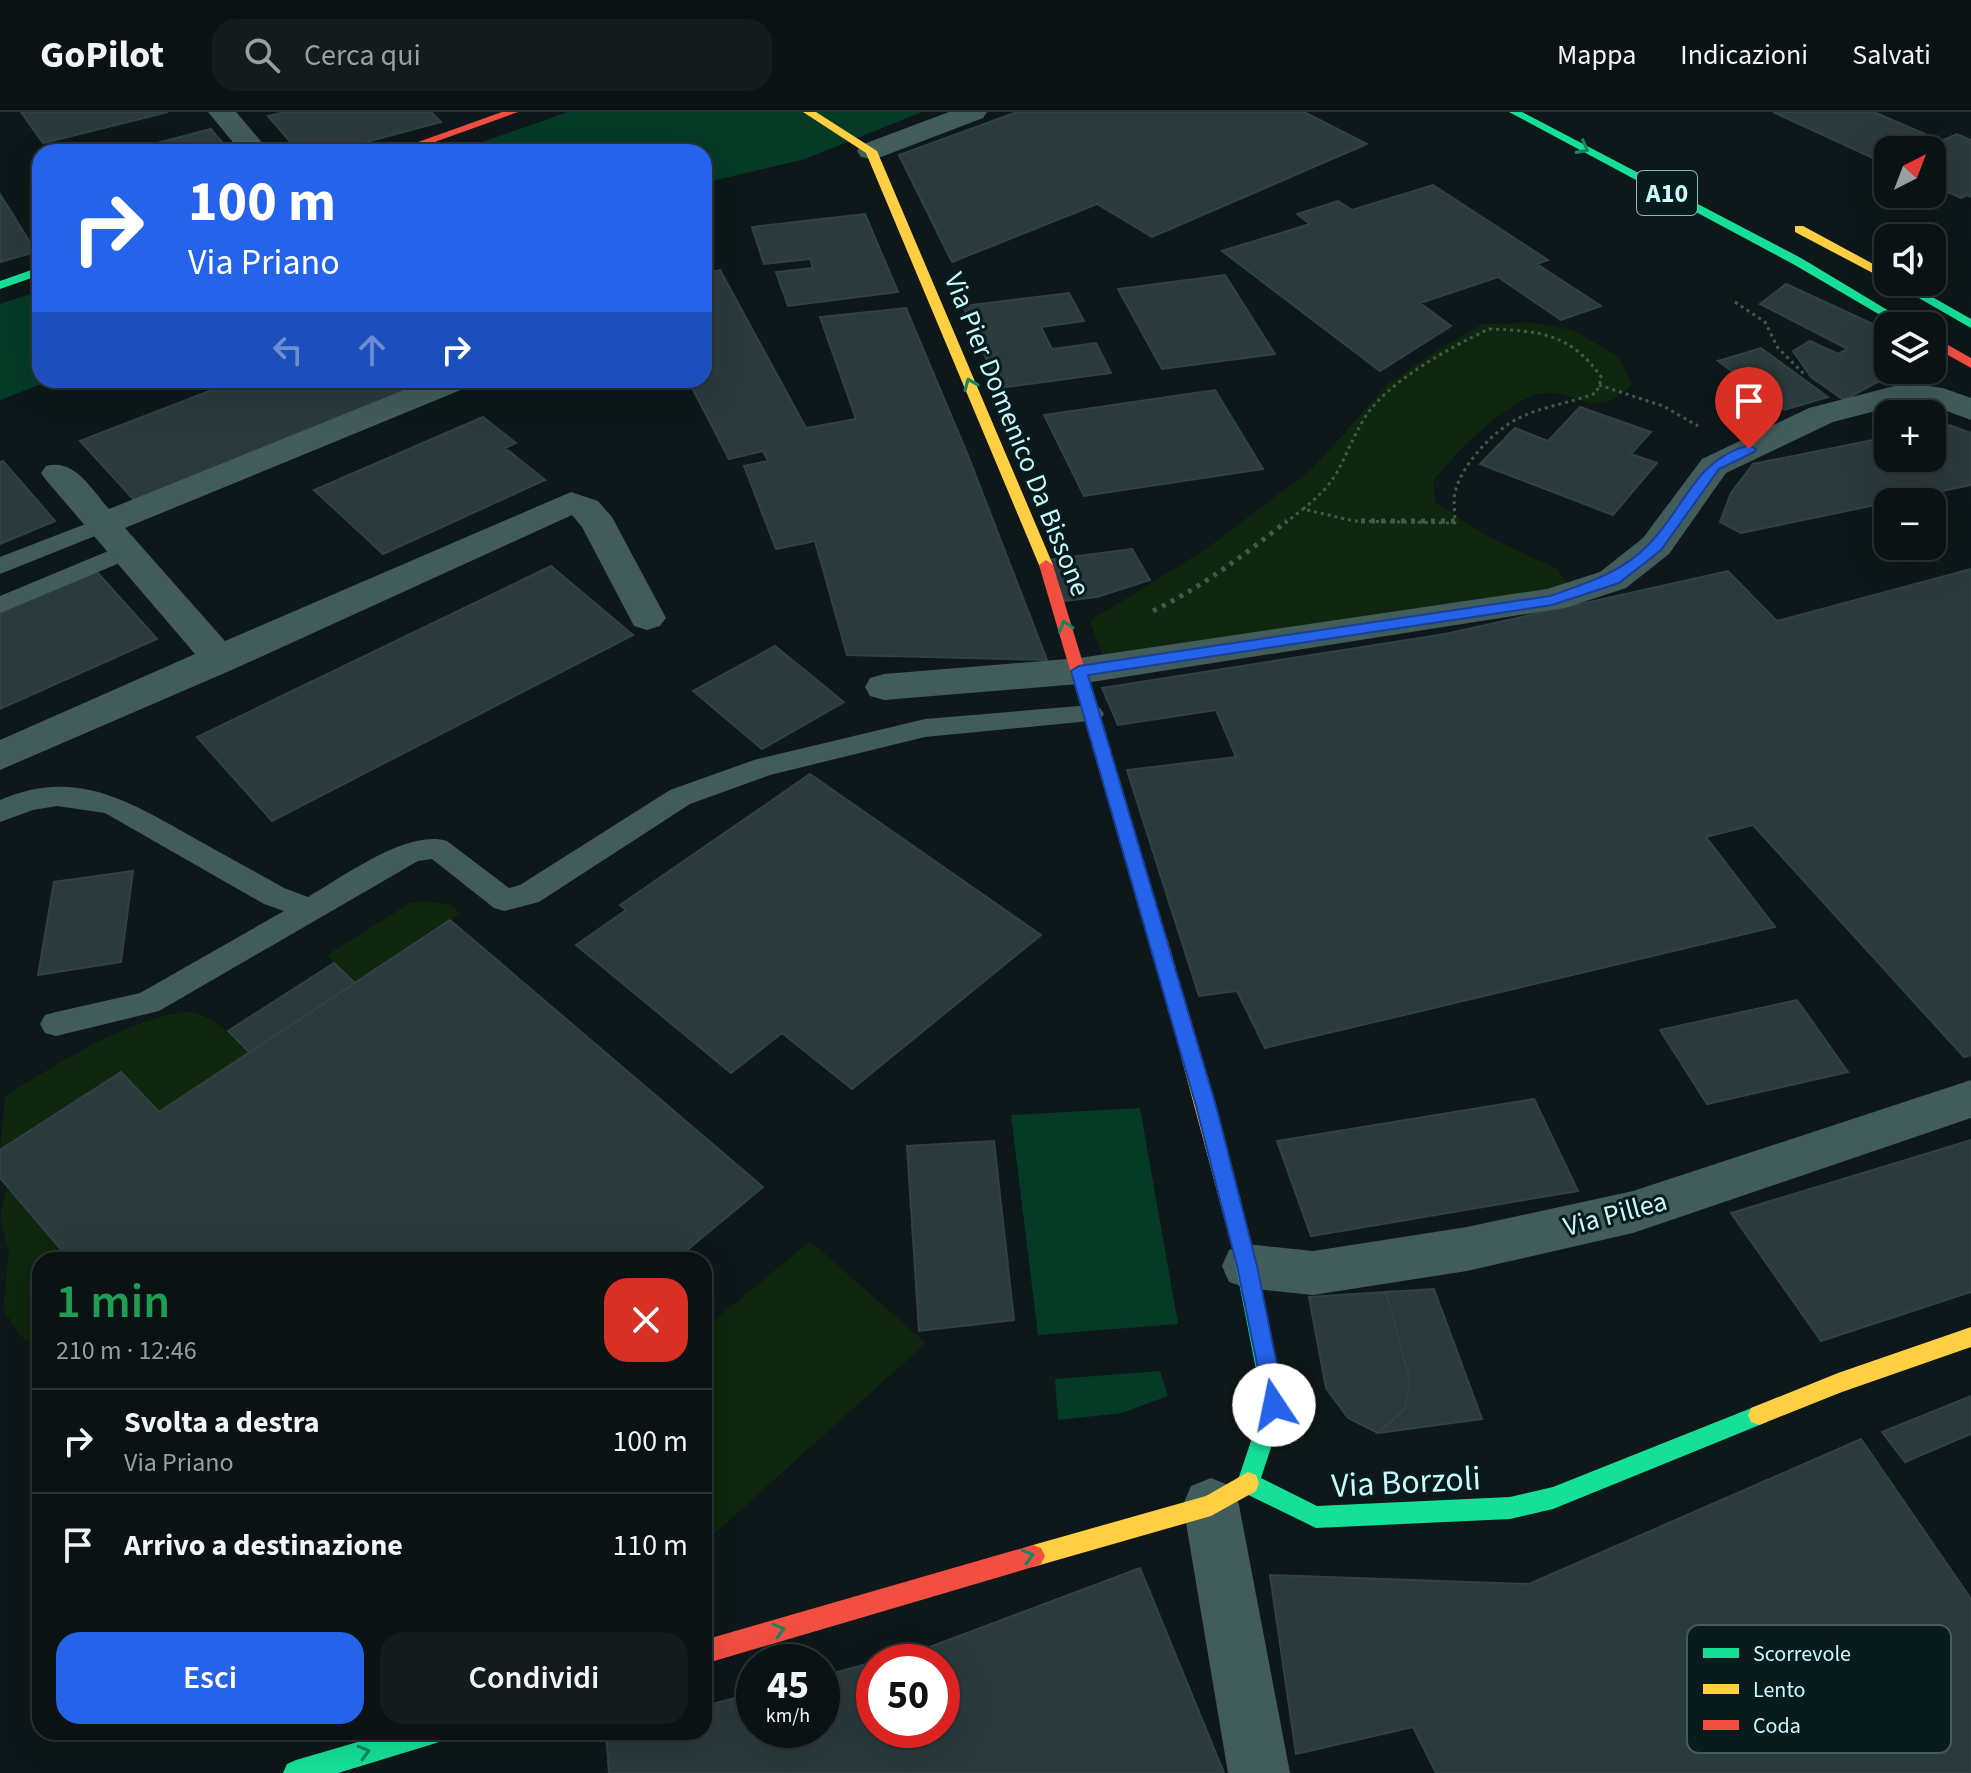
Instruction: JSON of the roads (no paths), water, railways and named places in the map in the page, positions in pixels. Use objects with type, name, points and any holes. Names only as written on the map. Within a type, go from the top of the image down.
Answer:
[{"type":"main road","points":[[419,144],[513,112]]},
{"type":"main road","points":[[808,112],[864,146]]},
{"type":"main road","name":"A10","points":[[1514,112],[1820,274],[1884,312]]},
{"type":"main road","name":"Via Pier Domenico Da Bissone","points":[[864,146],[1044,559],[1206,1106],[1247,1266],[1274,1405],[1229,1494]]},
{"type":"main road","points":[[1776,218],[1874,269]]},
{"type":"main road","points":[[0,285],[32,274]]},
{"type":"main road","points":[[1922,296],[1971,324]]},
{"type":"main road","points":[[1946,349],[1971,364]]},
{"type":"main road","name":"Via Borzoli","points":[[1229,1494],[1316,1517],[1510,1508],[1553,1498],[1838,1383],[1971,1337]]},
{"type":"main road","points":[[712,1650],[1229,1494]]},
{"type":"main road","points":[[303,1772],[407,1740]]},
{"type":"street","points":[[221,112],[249,144]]},
{"type":"street","points":[[864,146],[974,112]]},
{"type":"street","points":[[101,525],[437,388]]},
{"type":"street","points":[[884,687],[1074,657],[1552,600],[1613,580],[1656,546],[1714,466],[1821,415],[1906,393],[1943,398],[1971,410]]},
{"type":"street","points":[[58,473],[221,660]]},
{"type":"street","points":[[0,756],[571,502],[586,508],[599,525],[647,618]]},
{"type":"street","name":"Via Pillea","points":[[1247,1266],[1313,1273],[1467,1249],[1633,1212],[1971,1099]]},
{"type":"street","points":[[1229,1494],[1259,1773]]},
{"type":"lane","points":[[0,566],[101,525]]},
{"type":"lane","points":[[0,605],[125,552]]},
{"type":"lane","points":[[56,1024],[148,1003],[411,852],[437,848],[504,900],[529,894],[680,797],[764,767],[925,728],[1091,714]]},
{"type":"lane","points":[[0,812],[22,801],[47,795],[91,798],[115,806],[274,896],[312,910]]}]
